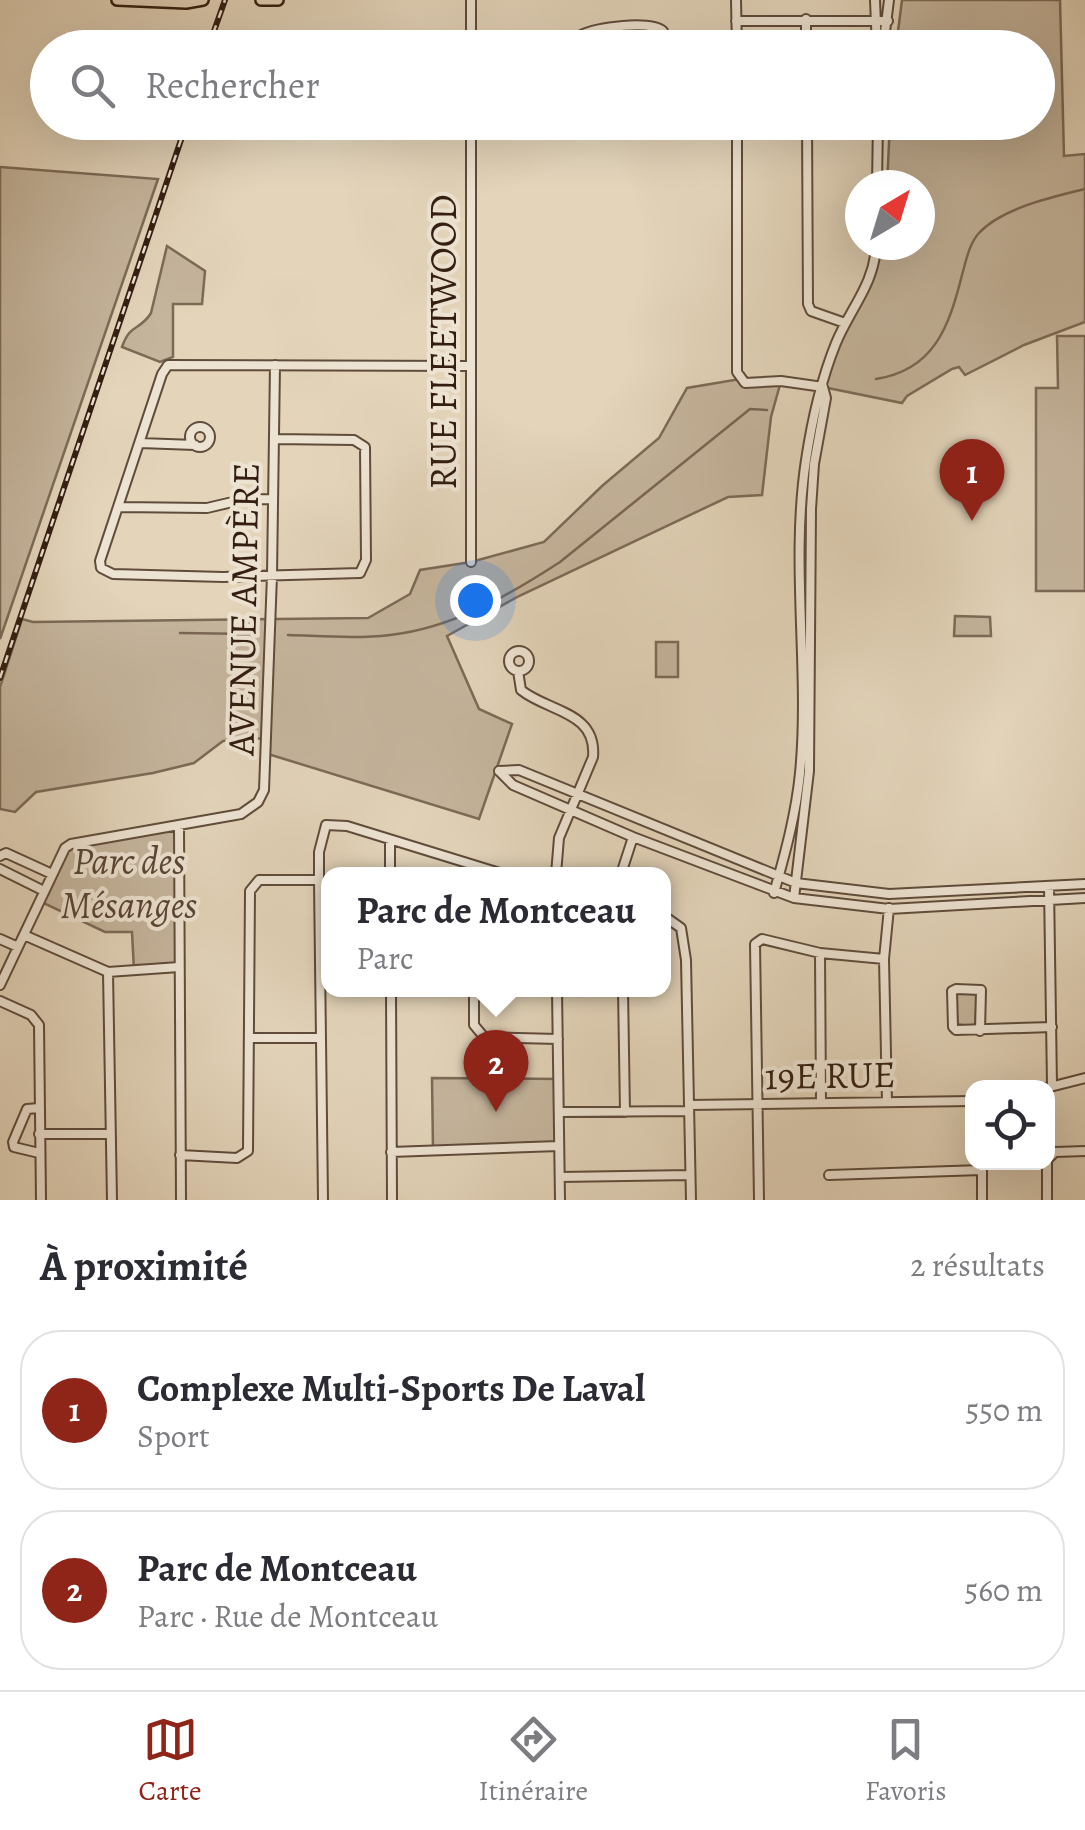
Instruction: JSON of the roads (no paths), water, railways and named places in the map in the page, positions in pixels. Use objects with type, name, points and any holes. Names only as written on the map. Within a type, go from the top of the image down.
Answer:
[{"type":"main road","points":[[118,0],[204,0]]},
{"type":"main road","points":[[261,0],[278,0]]},
{"type":"street","points":[[471,30],[472,0]]},
{"type":"street","points":[[736,0],[736,30]]},
{"type":"street","points":[[875,0],[877,30]]},
{"type":"street","points":[[885,30],[889,0]]},
{"type":"street","points":[[806,19],[806,30]]},
{"type":"street","points":[[736,22],[888,21]]},
{"type":"street","points":[[608,30],[636,24],[662,30]]},
{"type":"street","name":"RUE FLEETWOOD","points":[[470,562],[471,140]]},
{"type":"street","points":[[737,140],[737,372],[745,383],[780,381],[823,387]]},
{"type":"street","points":[[807,140],[808,304],[811,311],[845,323]]},
{"type":"street","points":[[877,170],[878,140]]},
{"type":"street","points":[[774,892],[800,770],[803,484],[817,398],[845,323],[873,273],[874,260]]},
{"type":"street","points":[[274,440],[354,440],[365,447],[364,569],[356,575],[223,577],[106,572],[100,561],[168,365],[470,366]]},
{"type":"street","name":"AVENUE AMPÈRE","points":[[0,985],[64,848],[241,814],[258,802],[264,790],[275,365]]},
{"type":"street","points":[[794,898],[809,771],[812,509],[814,464],[826,398],[823,387]]},
{"type":"street","points":[[140,443],[194,444]]},
{"type":"street","points":[[119,506],[207,508],[242,500],[273,500]]},
{"type":"street","points":[[518,671],[518,685],[526,694],[574,716],[589,730],[594,743],[593,756],[559,838],[557,867]]},
{"type":"street","points":[[1085,884],[889,894],[796,883],[519,770],[499,772],[513,785],[794,898],[888,909],[1085,898]]},
{"type":"street","points":[[321,934],[319,852],[326,824],[335,823],[480,867]]},
{"type":"street","points":[[179,828],[181,1200]]},
{"type":"street","points":[[623,867],[633,836]]},
{"type":"street","points":[[390,840],[390,867]]},
{"type":"street","points":[[0,856],[6,853],[52,874]]},
{"type":"street","points":[[0,869],[44,891]]},
{"type":"street","points":[[180,1155],[237,1158],[248,1151],[252,886],[259,880],[318,880]]},
{"type":"street","points":[[1048,887],[1052,1027],[1049,1080]]},
{"type":"street","points":[[887,1102],[884,959],[889,894]]},
{"type":"street","points":[[671,921],[681,928],[686,960],[691,1200]]},
{"type":"street","points":[[24,935],[108,972],[179,968]]},
{"type":"street","points":[[0,939],[18,946]]},
{"type":"street","points":[[759,1200],[758,940],[820,953],[884,959]]},
{"type":"street","points":[[820,953],[822,1103]]},
{"type":"street","points":[[0,959],[10,964]]},
{"type":"street","points":[[108,972],[112,1200]]},
{"type":"street","points":[[980,1031],[981,990],[956,989],[952,992],[956,1030],[980,1031],[1052,1027]]},
{"type":"street","points":[[323,997],[320,1038],[323,1200]]},
{"type":"street","points":[[391,997],[392,1200]]},
{"type":"street","points":[[474,997],[474,1025],[484,1037],[558,1039]]},
{"type":"street","points":[[557,997],[560,1200]]},
{"type":"street","points":[[623,997],[625,1112]]},
{"type":"street","points":[[0,1001],[31,1014],[39,1025],[41,1200]]},
{"type":"street","points":[[249,1038],[320,1038]]},
{"type":"street","points":[[1055,1085],[1085,1078]]},
{"type":"street","name":"19E RUE","points":[[559,1112],[965,1101]]},
{"type":"street","points":[[39,1108],[27,1109],[12,1142],[14,1147],[39,1152]]},
{"type":"street","points":[[39,1134],[110,1134]]},
{"type":"street","points":[[392,1152],[560,1146]]},
{"type":"street","points":[[1055,1152],[1085,1151]]},
{"type":"street","points":[[829,1175],[965,1167]]},
{"type":"street","points":[[982,1170],[982,1200]]},
{"type":"street","points":[[1047,1200],[1048,1170]]},
{"type":"street","points":[[560,1177],[690,1176]]},
{"type":"waterway","points":[[876,379],[912,366],[936,343],[979,233],[1014,210],[1085,189]]},
{"type":"waterway","points":[[288,635],[390,635],[435,625],[479,609],[560,562],[750,409],[767,410]]},
{"type":"waterway","points":[[180,633],[251,634]]},
{"type":"railway","points":[[214,30],[225,0]]},
{"type":"railway","points":[[0,678],[181,140]]},
{"type":"place","name":"Complexe Multi-Sports De Laval","points":[[972,521]]},
{"type":"place","name":"Parc de Montceau","points":[[496,1112]]},
{"type":"park label","name":"Parc des Mésanges","points":[[129,883]]}]
